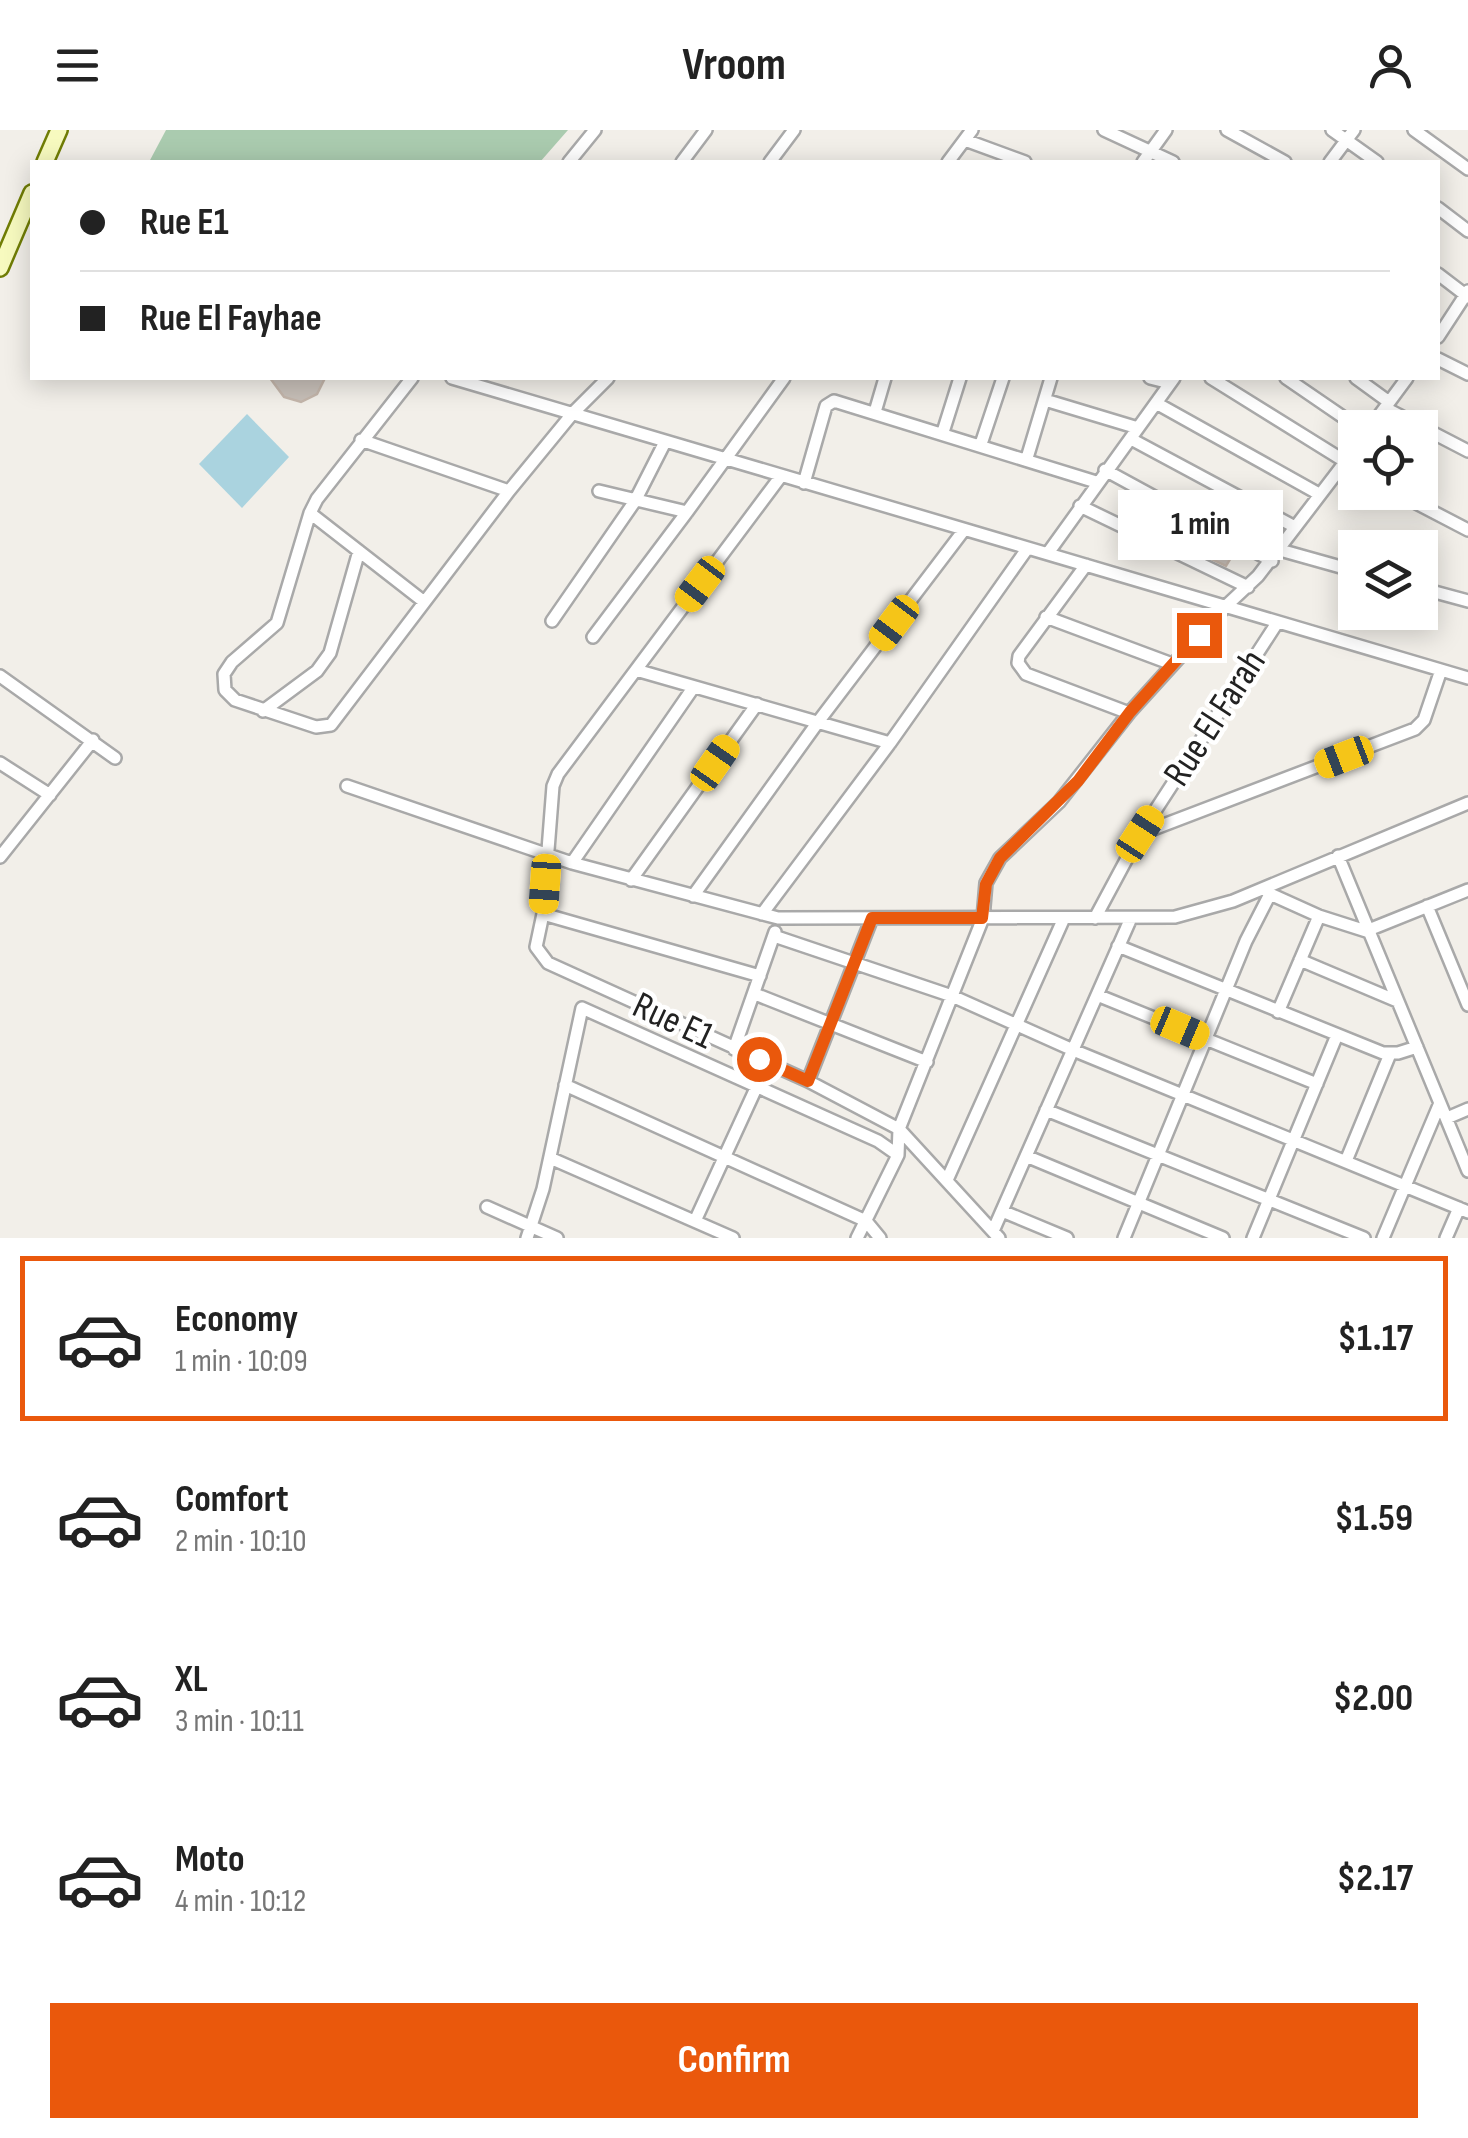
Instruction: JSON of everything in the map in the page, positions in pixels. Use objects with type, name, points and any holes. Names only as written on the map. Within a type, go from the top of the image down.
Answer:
[{"type":"street","points":[[47,160],[59,130]]},
{"type":"street","points":[[570,160],[594,130]]},
{"type":"street","points":[[684,160],[706,130]]},
{"type":"street","points":[[772,160],[794,130]]},
{"type":"street","points":[[1104,130],[1146,157],[1166,130]]},
{"type":"street","points":[[1227,130],[1281,160]]},
{"type":"street","points":[[1332,130],[1351,135],[1376,160]]},
{"type":"street","points":[[1414,130],[1468,170]]},
{"type":"street","points":[[950,160],[969,135],[1021,160]]},
{"type":"street","points":[[1332,160],[1351,135]]},
{"type":"street","points":[[0,268],[8,229],[30,196]]},
{"type":"street","points":[[1440,210],[1468,231]]},
{"type":"street","points":[[1440,275],[1467,295],[1440,330]]},
{"type":"street","points":[[1440,360],[1468,374]]},
{"type":"street","points":[[410,380],[327,484],[310,513],[277,623],[232,662],[224,674],[225,690],[230,696],[316,727],[331,725],[509,491],[573,413],[604,383]]},
{"type":"street","points":[[459,380],[1468,678]]},
{"type":"street","points":[[592,637],[783,380]]},
{"type":"street","points":[[875,412],[884,380]]},
{"type":"street","points":[[944,432],[955,380]]},
{"type":"street","points":[[981,444],[1002,380]]},
{"type":"street","points":[[1028,458],[1050,380]]},
{"type":"street","points":[[1048,553],[1172,380]]},
{"type":"street","points":[[1214,380],[1338,457]]},
{"type":"street","points":[[1289,380],[1338,414]]},
{"type":"street","points":[[1358,380],[1387,405],[1468,450]]},
{"type":"street","points":[[1383,410],[1406,380]]},
{"type":"street","points":[[1044,400],[1134,433],[1295,527]]},
{"type":"street","points":[[804,483],[826,406],[834,401],[1096,482]]},
{"type":"street","points":[[1156,403],[1319,494]]},
{"type":"street","points":[[361,440],[509,491]]},
{"type":"street","points":[[552,621],[634,502],[665,442]]},
{"type":"street","points":[[1105,470],[1276,555],[1338,568]]},
{"type":"street","points":[[857,1238],[898,1155],[899,1129],[982,918],[992,868],[1078,781],[1172,664],[1276,555],[1338,471]]},
{"type":"street","points":[[760,976],[542,914],[553,786],[558,774],[781,476]]},
{"type":"street","points":[[599,492],[688,512]]},
{"type":"street","points":[[1080,506],[1248,587]]},
{"type":"street","points":[[1430,510],[1468,530]]},
{"type":"street","points":[[310,513],[423,601]]},
{"type":"street","points":[[694,896],[818,722],[964,530]]},
{"type":"street","points":[[762,914],[890,743],[1027,549]]},
{"type":"street","points":[[264,711],[317,671],[330,653],[359,551]]},
{"type":"street","points":[[1086,565],[1019,656],[1020,669],[1130,712]]},
{"type":"street","points":[[1438,593],[1468,601]]},
{"type":"street","points":[[1046,617],[1172,664]]},
{"type":"street","name":"Rue El Farah","points":[[1096,918],[1140,834],[1277,623]]},
{"type":"street","points":[[636,670],[890,743]]},
{"type":"street","points":[[1140,834],[1416,729],[1424,720],[1441,670]]},
{"type":"street","points":[[0,676],[114,758]]},
{"type":"street","points":[[572,863],[693,688]]},
{"type":"street","points":[[631,880],[756,704]]},
{"type":"street","points":[[0,857],[5,841],[50,795],[92,740]]},
{"type":"street","points":[[0,763],[50,795]]},
{"type":"street","points":[[347,786],[572,863],[778,918],[1175,918],[1267,891],[1338,856],[1468,802]]},
{"type":"street","points":[[1338,856],[1468,1171]]},
{"type":"street","points":[[1267,891],[1319,916],[1366,931],[1468,890]]},
{"type":"street","points":[[1124,1238],[1162,1154],[1267,891]]},
{"type":"street","points":[[1427,906],[1468,1005]]},
{"type":"street","name":"Rue E1","points":[[542,914],[536,947],[548,963],[808,1081],[899,1129],[996,1235]]},
{"type":"street","points":[[1278,1012],[1319,916]]},
{"type":"street","points":[[734,1048],[778,918]]},
{"type":"street","points":[[808,1081],[872,918]]},
{"type":"street","points":[[947,1180],[1064,918]]},
{"type":"street","points":[[996,1235],[1002,1211],[1130,918]]},
{"type":"street","points":[[774,936],[952,996],[1073,1050],[1464,1210],[1446,1238]]},
{"type":"street","points":[[1118,946],[1390,1054],[1416,1047]]},
{"type":"street","points":[[1300,960],[1397,1000]]},
{"type":"street","points":[[755,994],[927,1062]]},
{"type":"street","points":[[1097,994],[1317,1084]]},
{"type":"street","points":[[529,1232],[550,1158],[579,1012],[587,1008],[878,1141],[898,1155]]},
{"type":"street","points":[[1253,1238],[1337,1035]]},
{"type":"street","points":[[1346,1161],[1390,1054]]},
{"type":"street","points":[[564,1085],[866,1222],[880,1238]]},
{"type":"street","points":[[695,1222],[757,1086]]},
{"type":"street","points":[[1383,1238],[1440,1103]]},
{"type":"street","points":[[1446,1118],[1468,1109]]},
{"type":"street","points":[[1046,1110],[1364,1238]]},
{"type":"street","points":[[1026,1156],[1223,1238]]},
{"type":"street","points":[[550,1158],[733,1238]]},
{"type":"street","points":[[487,1207],[529,1232],[557,1238]]},
{"type":"street","points":[[1002,1211],[1067,1238]]},
{"type":"green space","points":[[166,130],[568,130],[542,160],[150,160]]},
{"type":"water","points":[[247,414],[289,457],[242,508],[199,464]]},
{"type":"building","points":[[271,380],[324,380],[317,394],[301,402],[284,397]]},
{"type":"building","points":[[1216,541],[1235,551],[1226,566],[1207,557]]},
{"type":"route","points":[[759,1059],[808,1081],[872,918],[982,918],[992,868],[1078,781],[1130,712],[1199,635]]}]
